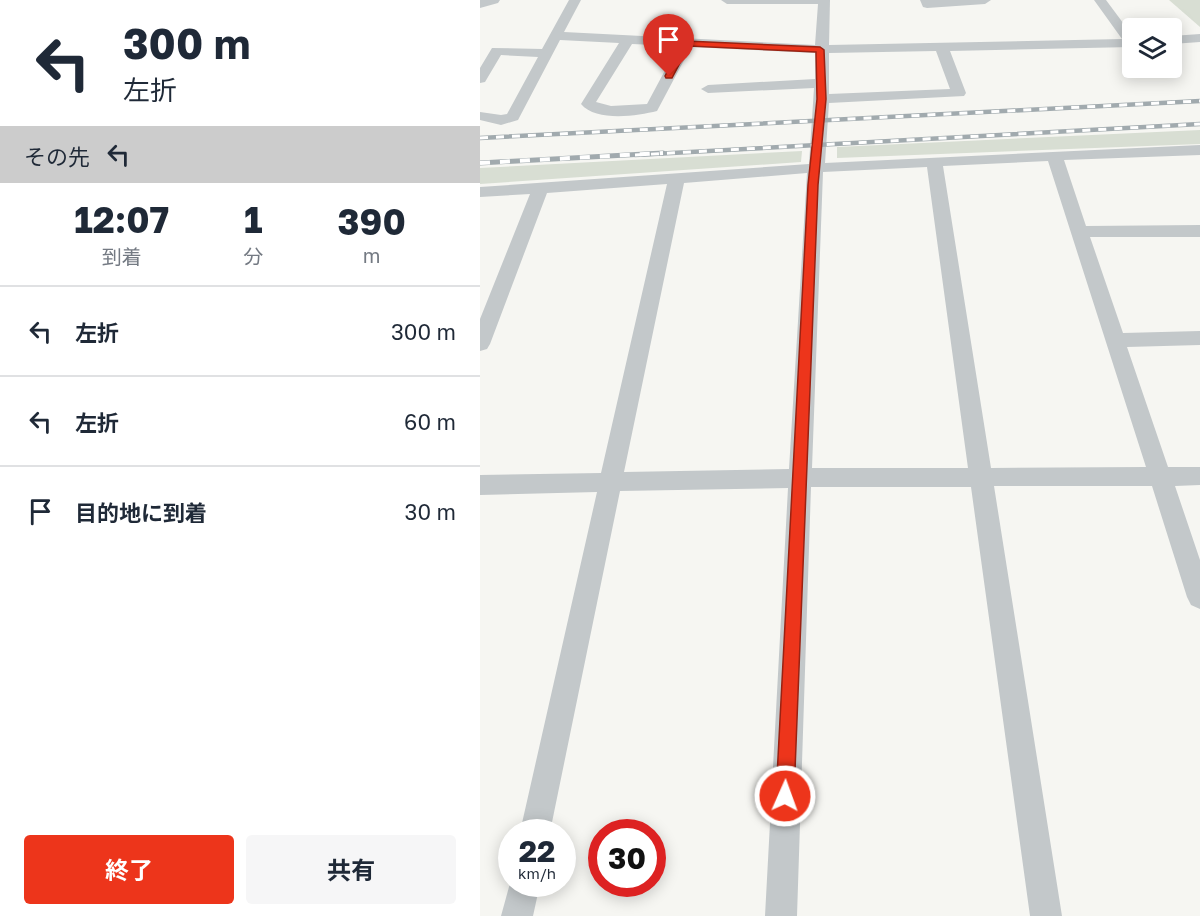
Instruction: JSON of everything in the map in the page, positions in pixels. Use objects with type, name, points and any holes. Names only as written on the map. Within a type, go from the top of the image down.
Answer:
[{"type":"street","points":[[480,4],[494,0]]},
{"type":"street","points":[[480,116],[501,120],[513,117],[575,0]]},
{"type":"street","points":[[727,0],[824,0],[820,50],[822,91],[813,185],[801,478],[793,581],[781,916]]},
{"type":"street","points":[[926,0],[927,4],[985,0]]},
{"type":"street","points":[[1100,0],[1122,30]]},
{"type":"street","points":[[557,36],[820,50],[1122,43]]},
{"type":"street","points":[[1182,39],[1200,38]]},
{"type":"street","points":[[627,41],[588,104],[597,110],[651,108],[686,44]]},
{"type":"street","points":[[708,90],[959,93],[942,48]]},
{"type":"street","points":[[480,79],[497,51],[547,53]]},
{"type":"street","points":[[480,192],[676,180],[816,168],[1054,155],[1200,150]]},
{"type":"street","points":[[1054,155],[1200,597]]},
{"type":"street","points":[[934,163],[1046,916]]},
{"type":"street","points":[[538,819],[676,180]]},
{"type":"street","points":[[480,344],[540,189]]},
{"type":"street","points":[[1081,232],[1200,231]]},
{"type":"street","points":[[1115,340],[1200,339]]},
{"type":"street","points":[[480,485],[801,478],[982,479],[1200,476]]},
{"type":"street","points":[[517,916],[521,897]]},
{"type":"shaded area","points":[[1169,0],[1200,0],[1200,27]]},
{"type":"shaded area","points":[[1200,130],[1200,144],[837,158],[837,147]]},
{"type":"shaded area","points":[[802,151],[801,162],[480,184],[480,168]]},
{"type":"railway","points":[[480,138],[1200,101]]},
{"type":"railway","points":[[635,155],[1200,124]]},
{"type":"railway","points":[[480,163],[663,153]]},
{"type":"route","points":[[669,76],[686,44],[820,50],[822,99],[813,185],[801,478],[793,581],[785,796]]}]
